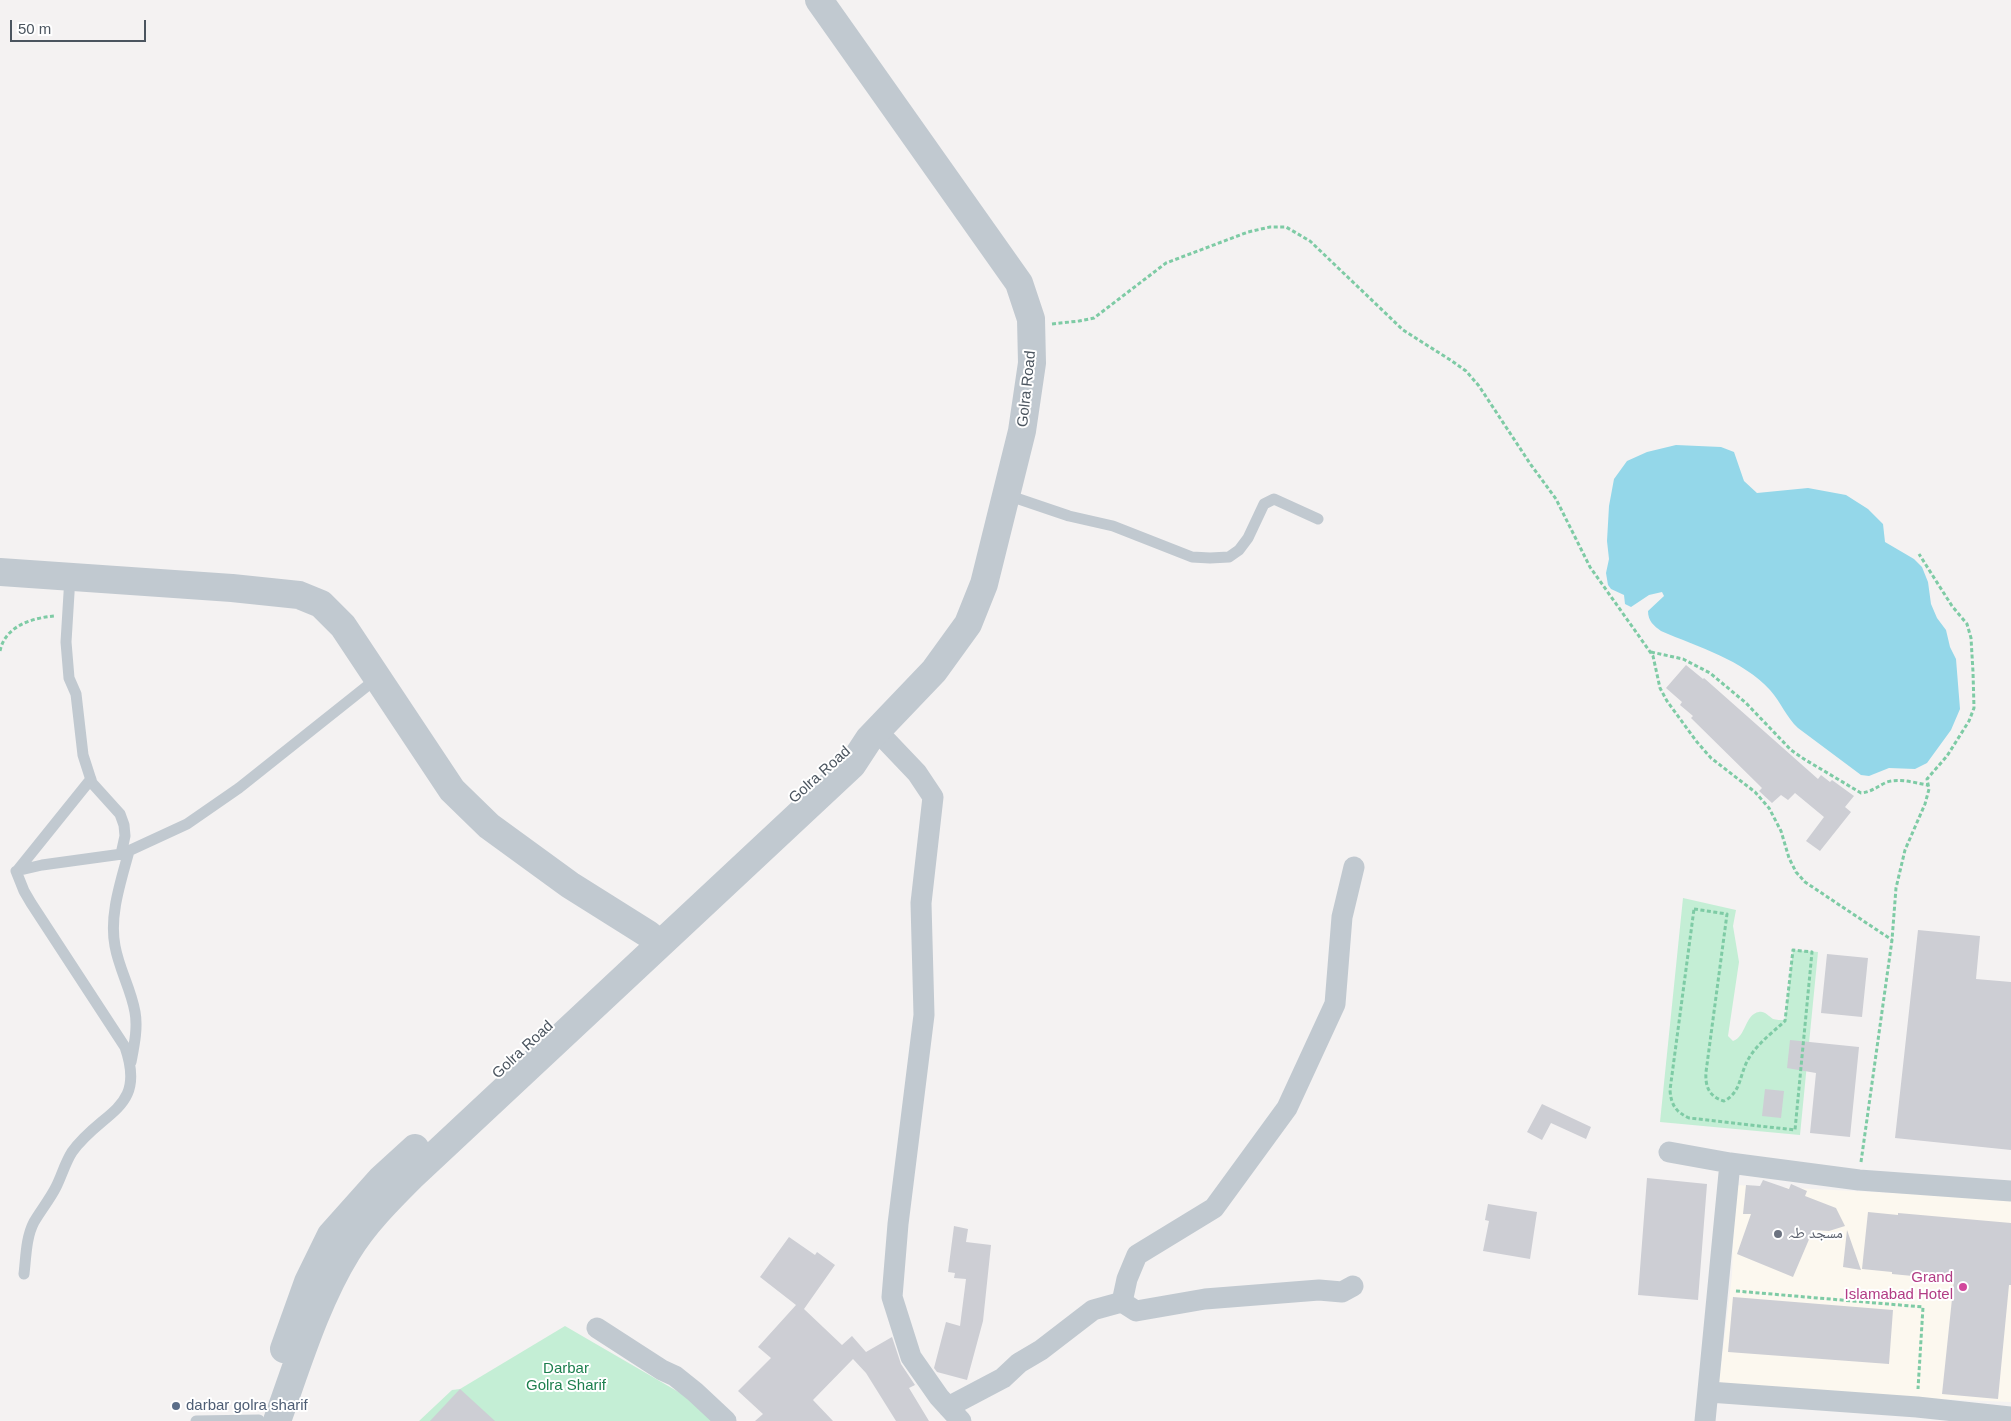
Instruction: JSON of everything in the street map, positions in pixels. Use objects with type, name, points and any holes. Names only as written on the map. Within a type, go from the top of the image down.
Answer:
[{"type":"street","name":"Golra Road","points":[[276,1421],[320,1308],[347,1252],[376,1213],[654,939],[697,890],[848,746],[873,735],[934,672],[968,624],[984,584],[1022,431],[1032,364],[1031,319],[1019,283],[819,0]]},
{"type":"street","points":[[0,572],[232,588],[299,595],[321,604],[342,626],[452,790],[489,826],[562,880],[654,939]]},
{"type":"street","points":[[873,735],[917,773],[933,797],[921,903],[924,1016],[898,1224],[892,1297],[911,1357],[939,1397],[954,1414],[1003,1378],[1019,1363],[1040,1350],[1092,1310],[1122,1302],[1136,1311],[1205,1298],[1319,1290],[1342,1292],[1353,1286]]},
{"type":"street","points":[[1122,1302],[1127,1279],[1137,1255],[1214,1208],[1287,1108],[1335,1004],[1342,917],[1354,867]]},
{"type":"street","name":"Golra Road","points":[[259,1421],[308,1282],[331,1235],[381,1179],[654,939]]},
{"type":"street","points":[[1668,1152],[1730,1163],[1859,1180],[2011,1192]]},
{"type":"street","points":[[1705,1421],[1730,1163]]},
{"type":"street","points":[[598,1328],[662,1370],[675,1376],[726,1421]]},
{"type":"street","points":[[1708,1392],[2011,1417]]},
{"type":"lane","points":[[1006,495],[1068,516],[1113,526],[1192,557],[1229,557],[1239,550],[1248,538],[1264,504],[1274,499],[1318,519]]},
{"type":"lane","points":[[24,1274],[27,1246],[34,1223],[48,1204],[72,1152],[125,1100],[132,1084],[131,1064],[136,1033],[136,1014],[114,945],[115,917],[125,853],[124,825],[120,814],[92,783],[84,755],[76,694],[69,678],[66,660],[70,576]]},
{"type":"lane","points":[[16,871],[42,865],[125,853],[188,824],[213,807],[376,679]]},
{"type":"lane","points":[[16,871],[40,844],[90,778]]},
{"type":"lane","points":[[16,871],[27,897],[125,1047],[131,1064]]},
{"type":"lane","points":[[196,1421],[259,1421]]},
{"type":"path","points":[[1031,325],[1094,318],[1166,264],[1248,232],[1270,227],[1286,227],[1298,232],[1310,241],[1403,330],[1452,360],[1480,386],[1531,465],[1556,499],[1590,567],[1653,656],[1660,688],[1691,735],[1712,758],[1755,792],[1769,808],[1781,831],[1789,858],[1796,872],[1805,882],[1892,940]]},
{"type":"path","points":[[1859,1180],[1892,940],[1896,888],[1905,850],[1925,804],[1928,785],[1927,778],[1947,756],[1969,721],[1974,708],[1971,638],[1967,624],[1952,606],[1919,554]]},
{"type":"path","points":[[0,651],[5,636],[14,628],[38,618],[67,615]]},
{"type":"path","points":[[1650,652],[1684,659],[1710,673],[1746,703],[1791,750],[1804,760],[1861,793],[1898,780],[1928,785]]},
{"type":"path","points":[[1694,909],[1727,914],[1705,1084],[1710,1094],[1718,1099],[1724,1101],[1736,1094],[1748,1058],[1785,1021],[1793,950],[1812,952],[1796,1130],[1689,1118],[1678,1112],[1672,1103],[1670,1090],[1694,909]]},
{"type":"path","points":[[1718,1289],[1923,1307],[1917,1408]]},
{"type":"shaded area","points":[[1735,1185],[2011,1199],[2011,1402],[1718,1390],[1732,1275]]},
{"type":"green space","points":[[1683,898],[1736,910],[1733,926],[1739,962],[1728,1036],[1733,1041],[1741,1035],[1754,1014],[1763,1012],[1773,1019],[1785,1020],[1793,950],[1818,952],[1800,1135],[1660,1122]]},
{"type":"green space","name":"Darbar Golra Sharif","points":[[565,1326],[713,1412],[720,1421],[419,1421],[452,1390],[460,1389]]},
{"type":"water","points":[[1676,445],[1721,447],[1734,452],[1744,481],[1757,493],[1808,488],[1846,495],[1868,509],[1883,524],[1885,542],[1914,559],[1922,567],[1928,582],[1931,604],[1937,618],[1946,630],[1950,647],[1956,659],[1960,709],[1951,730],[1927,763],[1915,769],[1889,768],[1869,776],[1861,775],[1798,728],[1770,690],[1747,670],[1719,655],[1661,631],[1656,627],[1650,620],[1648,611],[1664,596],[1662,592],[1649,595],[1631,607],[1625,604],[1624,595],[1611,589],[1608,585],[1606,573],[1609,559],[1607,541],[1609,506],[1614,479],[1627,461],[1647,452]]},
{"type":"building","points":[[1686,665],[1704,678],[1818,779],[1821,775],[1830,782],[1832,780],[1854,796],[1845,807],[1851,812],[1820,851],[1806,841],[1824,817],[1795,793],[1788,800],[1781,795],[1772,803],[1759,791],[1762,788],[1691,718],[1693,716],[1680,705],[1682,702],[1666,688]]},
{"type":"building","points":[[1918,930],[1980,936],[1976,979],[2011,982],[2011,1150],[1895,1138]]},
{"type":"building","points":[[1827,954],[1868,958],[1862,1017],[1821,1013]]},
{"type":"building","points":[[1790,1040],[1859,1047],[1850,1137],[1810,1133],[1816,1073],[1787,1068]]},
{"type":"building","points":[[1765,1089],[1784,1091],[1781,1118],[1762,1116]]},
{"type":"building","points":[[1542,1104],[1591,1127],[1586,1139],[1551,1123],[1542,1140],[1527,1132]]},
{"type":"building","points":[[1647,1178],[1707,1184],[1698,1300],[1638,1295]]},
{"type":"building","name":"مسجد طہ","points":[[1763,1180],[1789,1189],[1791,1184],[1807,1191],[1805,1196],[1836,1208],[1845,1226],[1829,1231],[1813,1230],[1793,1277],[1737,1254],[1751,1214],[1743,1214],[1746,1185],[1760,1186]]},
{"type":"building","points":[[1488,1204],[1537,1212],[1530,1259],[1483,1251],[1489,1221],[1485,1220]]},
{"type":"building","points":[[1868,1212],[2011,1223],[2011,1285],[2009,1285],[1998,1399],[1942,1394],[1954,1280],[1862,1269]]},
{"type":"building","points":[[954,1226],[968,1229],[966,1242],[991,1245],[983,1321],[967,1380],[937,1372],[934,1368],[946,1322],[960,1326],[966,1279],[954,1278],[955,1273],[948,1272]]},
{"type":"building","points":[[1847,1230],[1861,1270],[1843,1267]]},
{"type":"building","points":[[789,1237],[815,1255],[817,1252],[835,1265],[804,1309],[842,1345],[852,1336],[866,1352],[892,1337],[901,1364],[915,1385],[909,1388],[929,1421],[896,1421],[866,1373],[853,1359],[813,1400],[833,1421],[755,1421],[763,1414],[738,1391],[771,1358],[758,1347],[796,1305],[760,1277]]},
{"type":"building","points":[[1733,1297],[1893,1310],[1889,1364],[1728,1352]]},
{"type":"building","points":[[460,1389],[495,1421],[430,1421]]},
{"type":"place","name":"مسجد طہ","points":[[1778,1234]]},
{"type":"place","name":"Grand Islamabad Hotel","points":[[1963,1287]]},
{"type":"place","name":"darbar golra sharif","points":[[176,1406]]}]
